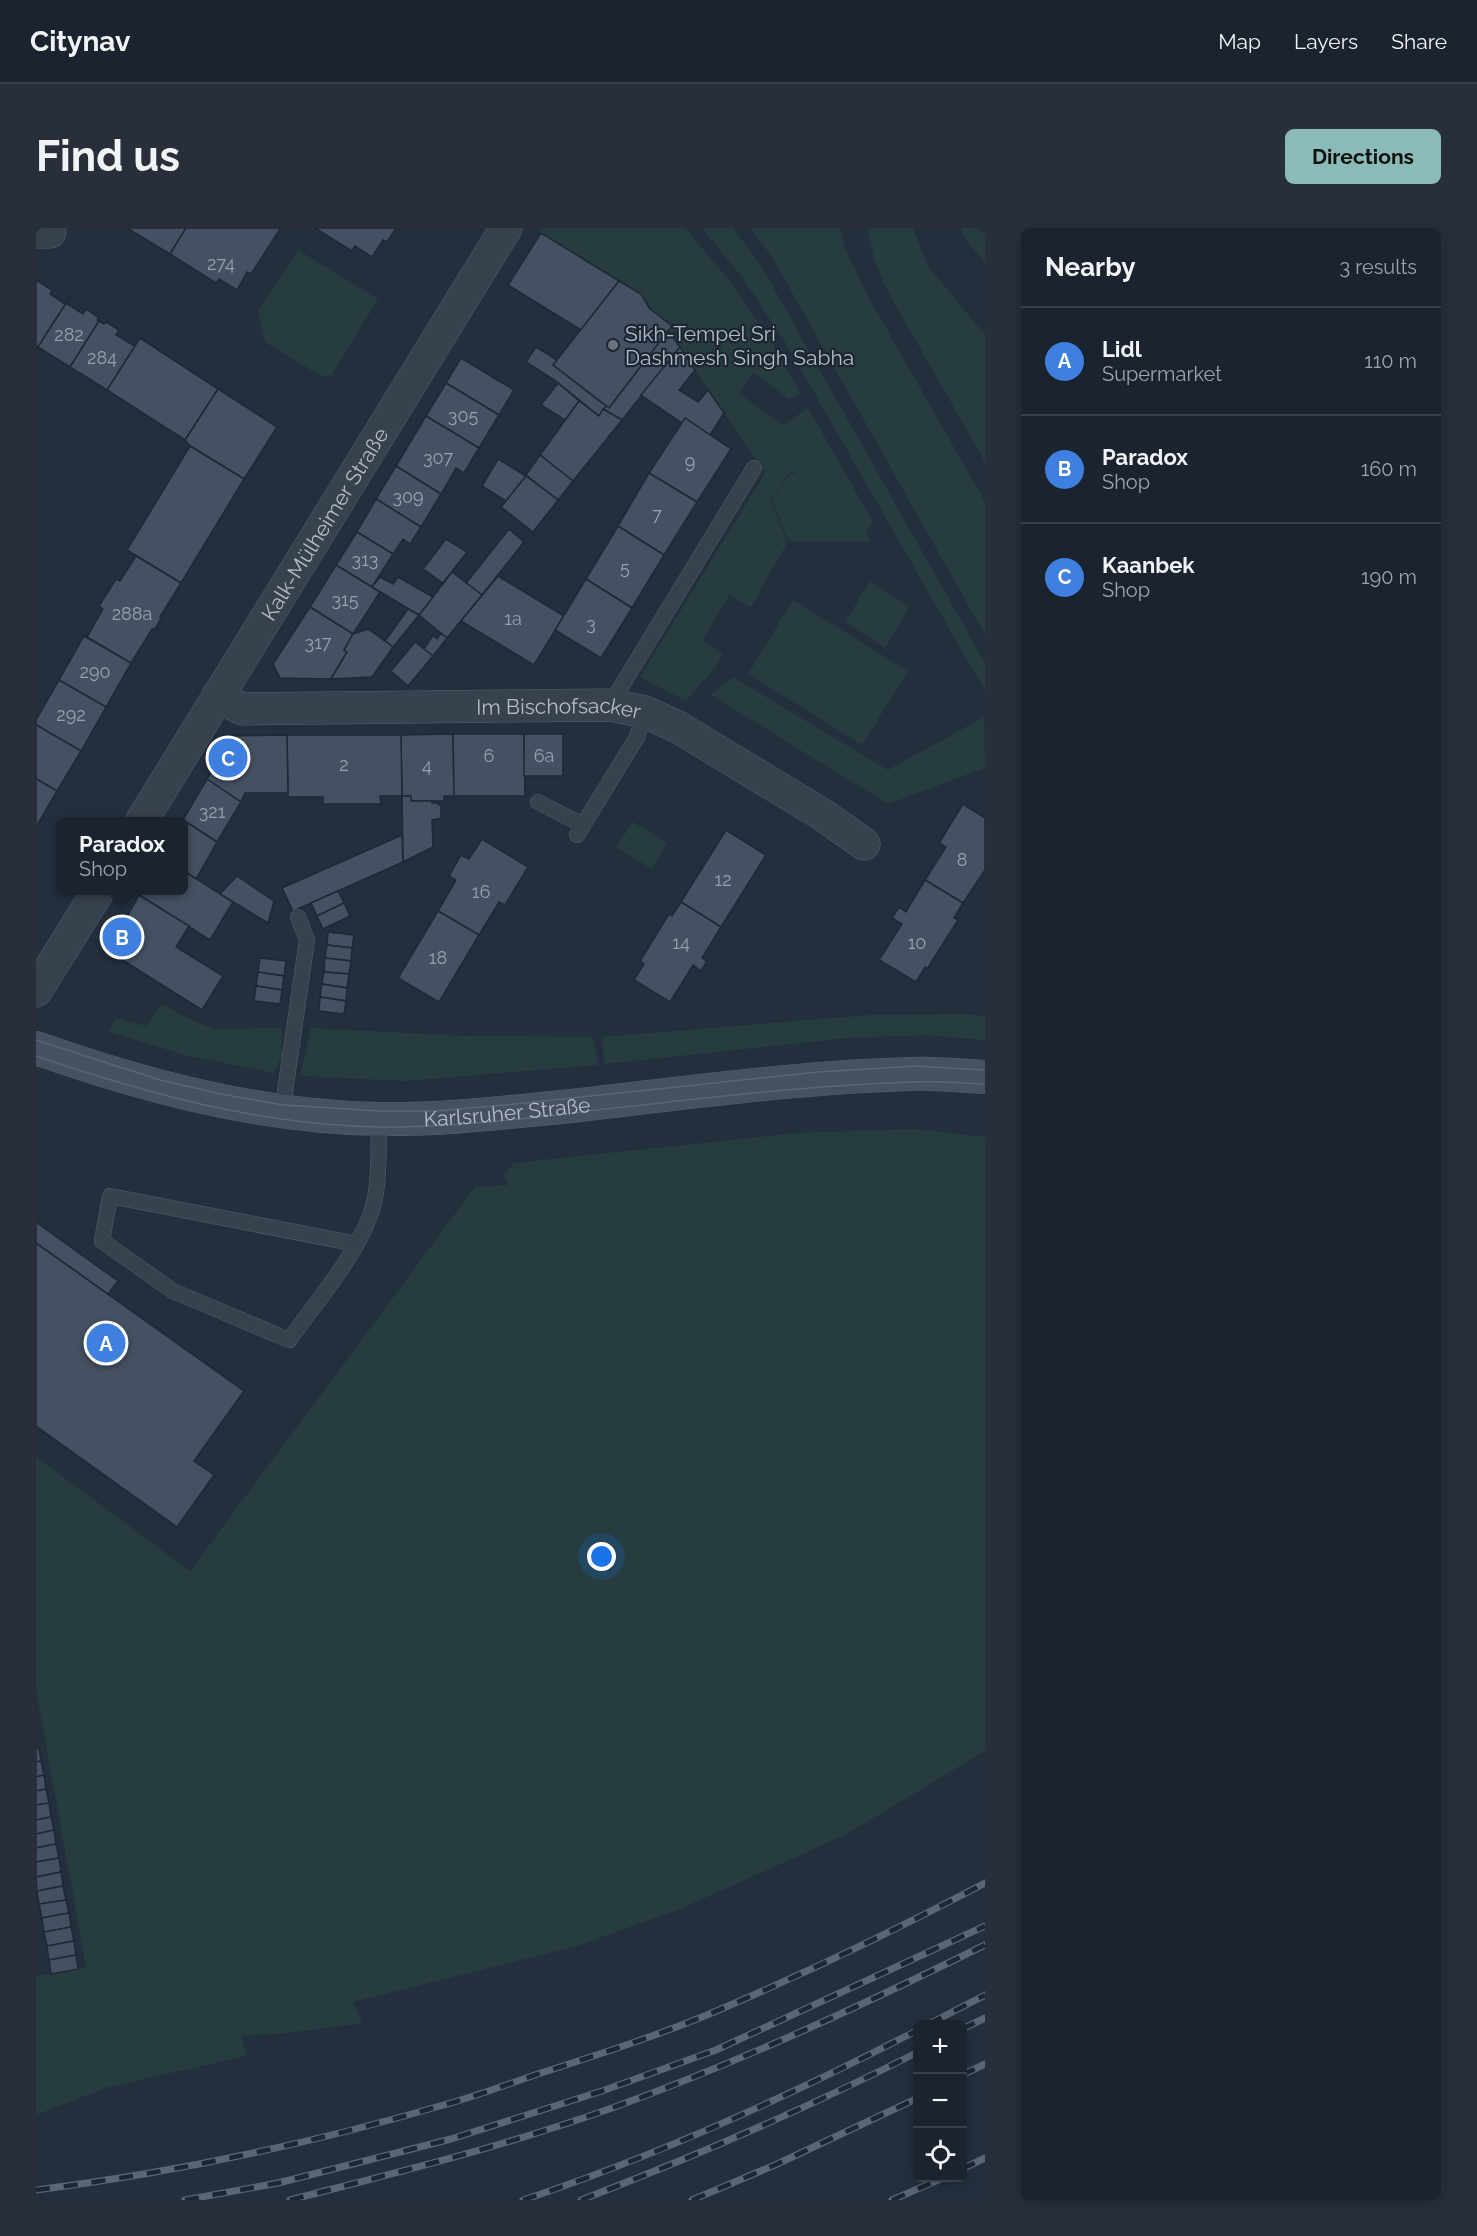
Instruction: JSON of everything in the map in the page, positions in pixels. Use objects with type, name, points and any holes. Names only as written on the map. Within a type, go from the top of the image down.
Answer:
[{"type":"street","name":"Kalk-Mülheimer Straße","points":[[144,817],[506,228]]},
{"type":"street","name":"Im Bischofsacker","points":[[218,696],[242,710],[610,705],[645,712],[678,727],[823,815],[864,844]]},
{"type":"street","points":[[36,991],[96,895]]},
{"type":"street","name":"Karlsruher Straße","points":[[36,1048],[158,1087],[220,1101],[282,1112],[379,1119],[436,1118],[515,1112],[819,1079],[915,1074],[985,1077]]},
{"type":"lane","points":[[610,705],[754,468]]},
{"type":"lane","points":[[538,802],[580,830],[637,737],[645,712]]},
{"type":"lane","points":[[282,1112],[307,939],[298,917]]},
{"type":"lane","points":[[357,1244],[110,1196],[102,1240],[173,1291],[289,1341],[357,1244],[375,1201],[379,1119]]},
{"type":"green space","points":[[542,228],[685,228],[732,284],[774,346],[800,393],[789,399],[753,373],[739,393],[783,425],[808,408],[873,522],[866,532],[871,542],[788,541],[772,500],[789,475],[797,472],[790,472],[771,500],[787,543],[751,607],[729,595],[702,641],[723,654],[716,666],[686,701],[640,677],[765,473],[641,294],[540,232]]},
{"type":"green space","points":[[702,228],[733,228],[760,264],[985,663],[985,691],[787,345],[742,277]]},
{"type":"green space","points":[[750,228],[840,228],[845,248],[869,298],[985,502],[985,635],[772,257]]},
{"type":"green space","points":[[867,228],[913,228],[927,265],[985,335],[985,462],[886,288],[874,259]]},
{"type":"green space","points":[[961,228],[985,228],[985,263],[966,240]]},
{"type":"green space","points":[[298,250],[378,299],[332,375],[321,376],[265,342],[258,311]]},
{"type":"green space","points":[[870,581],[910,607],[885,648],[845,622]]},
{"type":"green space","points":[[793,600],[908,671],[862,745],[748,674]]},
{"type":"green space","points":[[733,677],[888,770],[984,717],[985,768],[888,804],[711,695]]},
{"type":"green space","points":[[633,822],[667,843],[652,869],[616,847]]},
{"type":"green space","points":[[162,1004],[187,1018],[215,1029],[282,1028],[282,1055],[274,1073],[188,1056],[109,1032],[116,1018],[146,1026]]},
{"type":"green space","points":[[963,1014],[985,1016],[985,1040],[927,1035],[847,1038],[605,1064],[601,1037],[870,1015]]},
{"type":"green space","points":[[311,1028],[465,1036],[593,1037],[598,1065],[405,1081],[300,1076]]},
{"type":"green space","points":[[914,1129],[985,1137],[985,1751],[845,1835],[680,1909],[580,1945],[353,2002],[362,2023],[288,2033],[242,2036],[246,2056],[105,2088],[36,2115],[36,1976],[86,1967],[36,1690],[36,1457],[190,1571],[475,1187],[509,1185],[504,1175],[514,1163],[798,1133]]},
{"type":"building","points":[[127,228],[186,228],[170,254]]},
{"type":"building","points":[[186,228],[280,229],[251,274],[247,272],[237,290],[219,279],[216,283],[170,254]]},
{"type":"building","points":[[315,228],[396,228],[387,242],[383,240],[372,257],[355,246],[352,251]]},
{"type":"building","points":[[541,233],[619,281],[581,330],[508,285]]},
{"type":"building","points":[[36,280],[52,290],[50,294],[65,304],[70,297],[38,347],[36,346]]},
{"type":"building","name":"Sikh-Tempel Sri Dashmesh Singh Sabha","points":[[619,281],[641,294],[649,308],[672,326],[609,408],[553,365]]},
{"type":"building","points":[[70,297],[67,304],[83,314],[86,309],[99,318],[97,320],[99,321],[70,367],[38,347]]},
{"type":"building","points":[[99,321],[104,324],[106,322],[119,330],[116,335],[135,346],[107,390],[70,367]]},
{"type":"building","points":[[668,331],[680,347],[622,420],[603,409],[606,406],[609,408]]},
{"type":"building","points":[[140,338],[218,389],[185,440],[107,390]]},
{"type":"building","points":[[536,347],[557,360],[553,365],[606,406],[599,416],[556,381],[526,362]]},
{"type":"building","points":[[680,347],[695,370],[679,390],[698,402],[708,390],[724,413],[710,435],[685,418],[682,423],[641,395]]},
{"type":"building","points":[[461,358],[514,390],[499,415],[446,383]]},
{"type":"building","points":[[446,383],[499,415],[479,448],[426,416]]},
{"type":"building","points":[[558,383],[579,401],[565,420],[541,405]]},
{"type":"building","points":[[218,389],[277,427],[244,479],[190,446],[185,440]]},
{"type":"building","points":[[579,401],[599,416],[603,409],[622,420],[573,481],[540,455]]},
{"type":"building","points":[[426,416],[479,448],[464,473],[456,468],[441,494],[396,466]]},
{"type":"building","points":[[685,418],[731,449],[697,502],[649,473]]},
{"type":"building","points":[[190,446],[244,479],[181,583],[127,550]]},
{"type":"building","points":[[540,455],[573,481],[558,500],[526,475]]},
{"type":"building","points":[[498,459],[526,476],[506,501],[482,486]]},
{"type":"building","points":[[396,466],[441,494],[421,527],[376,499]]},
{"type":"building","points":[[649,473],[697,502],[664,555],[618,526]]},
{"type":"building","points":[[526,476],[558,500],[533,532],[501,507]]},
{"type":"building","points":[[376,499],[421,527],[410,544],[403,539],[393,554],[357,532]]},
{"type":"building","points":[[618,526],[664,555],[632,608],[586,579]]},
{"type":"building","points":[[509,529],[524,542],[482,595],[466,583]]},
{"type":"building","points":[[357,532],[393,554],[372,587],[336,565]]},
{"type":"building","points":[[446,539],[467,552],[443,583],[423,569]]},
{"type":"building","points":[[136,556],[181,583],[155,629],[152,629],[131,663],[87,637],[103,609],[99,606],[116,579],[120,581]]},
{"type":"building","points":[[336,565],[380,592],[353,634],[310,607]]},
{"type":"building","points":[[452,572],[482,595],[447,638],[419,615]]},
{"type":"building","points":[[498,576],[564,616],[534,665],[461,621]]},
{"type":"building","points":[[380,577],[393,584],[398,577],[433,597],[419,615],[372,587]]},
{"type":"building","points":[[586,579],[632,608],[601,658],[555,630]]},
{"type":"building","points":[[310,607],[353,634],[344,650],[347,652],[331,679],[280,678],[273,664]]},
{"type":"building","points":[[408,609],[419,615],[393,647],[385,641]]},
{"type":"building","points":[[368,629],[393,647],[372,677],[331,679],[347,652],[344,650],[353,634]]},
{"type":"building","points":[[441,633],[447,638],[433,656],[424,649],[433,635],[437,639]]},
{"type":"building","points":[[84,636],[131,663],[106,707],[59,680]]},
{"type":"building","points":[[415,642],[433,656],[408,686],[391,671]]},
{"type":"building","points":[[59,680],[106,707],[81,751],[36,725],[36,720]]},
{"type":"building","points":[[36,725],[81,751],[57,791],[36,779]]},
{"type":"building","points":[[453,734],[454,796],[444,796],[444,801],[411,801],[411,796],[402,796],[401,735]]},
{"type":"building","points":[[453,734],[524,734],[525,796],[454,796]]},
{"type":"building","points":[[524,734],[563,734],[563,776],[524,776]]},
{"type":"building","points":[[287,735],[401,735],[402,796],[380,796],[381,804],[323,804],[323,797],[288,797]]},
{"type":"building","points":[[287,735],[288,793],[245,793],[241,802],[207,779],[232,736]]},
{"type":"building","points":[[36,779],[57,791],[36,827]]},
{"type":"building","points":[[207,779],[241,802],[217,842],[188,823],[188,817],[185,817]]},
{"type":"building","points":[[402,796],[411,796],[411,801],[432,801],[441,806],[441,818],[432,820],[433,847],[403,862]]},
{"type":"building","points":[[963,804],[985,818],[985,870],[963,903],[925,880],[946,847],[939,843]]},
{"type":"building","points":[[188,823],[217,842],[196,879],[188,874]]},
{"type":"building","points":[[726,830],[766,855],[721,927],[681,902]]},
{"type":"building","points":[[402,835],[403,862],[293,911],[282,888]]},
{"type":"building","points":[[482,839],[528,867],[505,905],[499,902],[479,935],[438,911],[456,880],[449,876],[461,855],[469,859]]},
{"type":"building","points":[[188,874],[233,902],[210,940],[139,895],[188,895]]},
{"type":"building","points":[[237,876],[274,901],[268,923],[220,894]]},
{"type":"building","points":[[925,880],[963,903],[954,918],[958,920],[927,969],[925,967],[916,982],[879,960],[902,924],[892,918],[899,907],[906,912]]},
{"type":"building","points":[[338,891],[344,903],[317,916],[311,903]]},
{"type":"building","points":[[139,895],[189,926],[176,947],[223,976],[202,1010],[108,951]]},
{"type":"building","points":[[681,902],[721,927],[702,958],[707,961],[701,971],[693,965],[670,1002],[634,980],[644,964],[640,961],[669,914],[672,916]]},
{"type":"building","points":[[344,903],[350,916],[323,929],[317,916]]},
{"type":"building","points":[[438,911],[479,935],[439,1002],[398,978]]},
{"type":"building","points":[[328,932],[354,935],[352,948],[327,945]]},
{"type":"building","points":[[327,945],[352,948],[351,961],[325,958]]},
{"type":"building","points":[[260,958],[286,961],[284,976],[258,972]]},
{"type":"building","points":[[325,958],[351,961],[349,974],[324,972]]},
{"type":"building","points":[[258,972],[284,976],[282,990],[256,986]]},
{"type":"building","points":[[324,972],[349,974],[347,988],[322,984]]},
{"type":"building","points":[[322,984],[347,988],[346,1001],[320,997]]},
{"type":"building","points":[[256,986],[282,990],[280,1004],[254,1001]]},
{"type":"building","points":[[320,997],[346,1001],[344,1014],[319,1011]]},
{"type":"building","points":[[36,1222],[118,1281],[108,1294],[36,1243]]},
{"type":"building","points":[[36,1243],[244,1391],[194,1461],[214,1475],[177,1527],[36,1426]]},
{"type":"building","points":[[36,1748],[39,1748],[41,1761],[36,1762]]},
{"type":"building","points":[[41,1761],[44,1775],[36,1777],[36,1762]]},
{"type":"building","points":[[44,1775],[46,1789],[36,1791],[36,1777]]},
{"type":"building","points":[[46,1789],[49,1803],[36,1805],[36,1791]]},
{"type":"building","points":[[49,1803],[51,1817],[36,1820],[36,1805]]},
{"type":"building","points":[[51,1817],[54,1830],[36,1834],[36,1820]]},
{"type":"building","points":[[54,1830],[56,1844],[36,1848],[36,1834]]},
{"type":"building","points":[[56,1844],[59,1858],[36,1862],[36,1848]]},
{"type":"building","points":[[59,1858],[61,1872],[36,1877],[36,1862]]},
{"type":"building","points":[[61,1872],[63,1886],[37,1891],[36,1877]]},
{"type":"building","points":[[63,1886],[66,1900],[39,1904],[37,1891]]},
{"type":"building","points":[[66,1900],[69,1913],[42,1918],[39,1904]]},
{"type":"building","points":[[69,1913],[71,1927],[44,1932],[42,1918]]},
{"type":"building","points":[[71,1927],[74,1941],[47,1946],[44,1932]]},
{"type":"building","points":[[74,1941],[76,1955],[49,1960],[47,1946]]},
{"type":"building","points":[[76,1955],[78,1969],[51,1974],[49,1960]]},
{"type":"tram line","points":[[36,1040],[160,1080],[221,1094],[283,1105],[379,1111],[436,1111],[515,1104],[818,1072],[915,1066],[985,1070]]},
{"type":"tram line","points":[[36,1056],[162,1095],[248,1114],[335,1125],[379,1127],[492,1122],[720,1096],[836,1086],[922,1082],[985,1084]]},
{"type":"railway","points":[[36,2190],[138,2175],[240,2156],[340,2133],[478,2095],[625,2046],[707,2015],[848,1952],[985,1883]]},
{"type":"railway","points":[[185,2200],[278,2183],[451,2139],[602,2091],[716,2050],[985,1926]]},
{"type":"railway","points":[[290,2200],[492,2146],[612,2108],[707,2072],[801,2032],[985,1945]]},
{"type":"railway","points":[[937,2020],[985,1995]]},
{"type":"railway","points":[[967,2027],[985,2018]]},
{"type":"railway","points":[[523,2200],[624,2164],[724,2123],[913,2032]]},
{"type":"railway","points":[[581,2200],[751,2131],[913,2054]]},
{"type":"railway","points":[[964,2074],[985,2064]]},
{"type":"railway","points":[[692,2200],[775,2165],[913,2100]]},
{"type":"railway","points":[[967,2167],[985,2158]]},
{"type":"railway","points":[[892,2200],[934,2182]]},
{"type":"place","name":"Sikh-Tempel Sri Dashmesh Singh Sabha","points":[[613,345]]},
{"type":"place","name":"Kaanbek","points":[[228,758]]},
{"type":"place","name":"Paradox","points":[[122,937]]},
{"type":"place","name":"Lidl","points":[[106,1343]]}]
